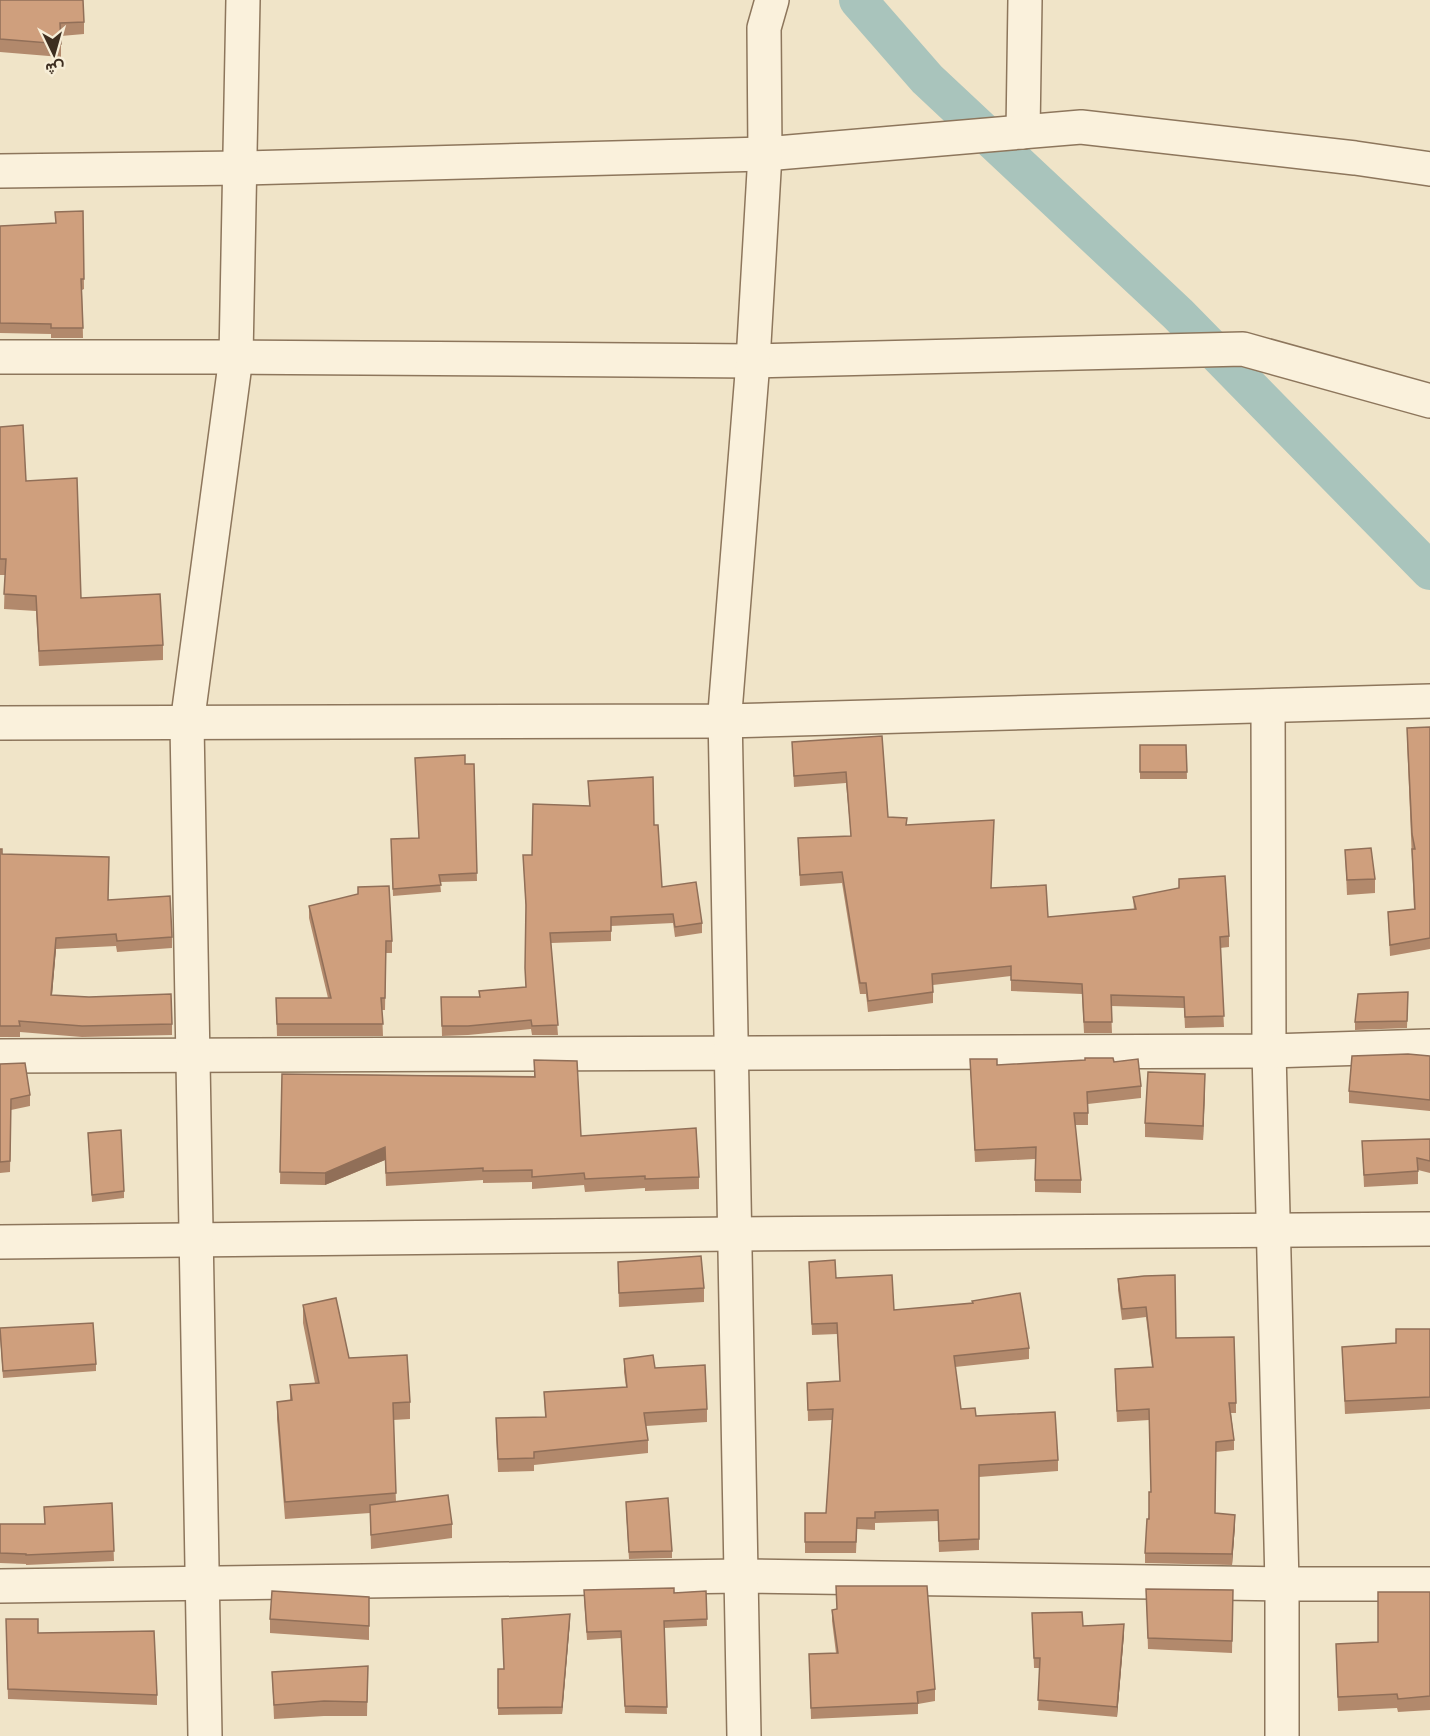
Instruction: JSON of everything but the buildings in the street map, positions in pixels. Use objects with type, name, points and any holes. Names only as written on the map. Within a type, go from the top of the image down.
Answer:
[{"type":"street","points":[[205,1736],[187,724],[236,357],[243,0]]},
{"type":"street","points":[[744,1736],[725,721],[753,361],[765,154],[764,28],[772,0]]},
{"type":"street","points":[[1023,132],[1025,0]]},
{"type":"street","points":[[0,171],[240,168],[765,154],[1081,127],[1355,158],[1430,169]]},
{"type":"street","points":[[0,357],[753,361],[1243,349],[1430,400]]},
{"type":"street","points":[[0,723],[725,721],[1430,701]]},
{"type":"street","points":[[1268,706],[1269,1051],[1282,1584],[1282,1736]]},
{"type":"street","points":[[0,1056],[1269,1051],[1430,1046]]},
{"type":"street","points":[[0,1242],[1430,1229]]},
{"type":"street","points":[[0,1586],[741,1576],[1430,1584]]},
{"type":"waterway","points":[[858,0],[927,79],[1178,314],[1430,571]]}]
